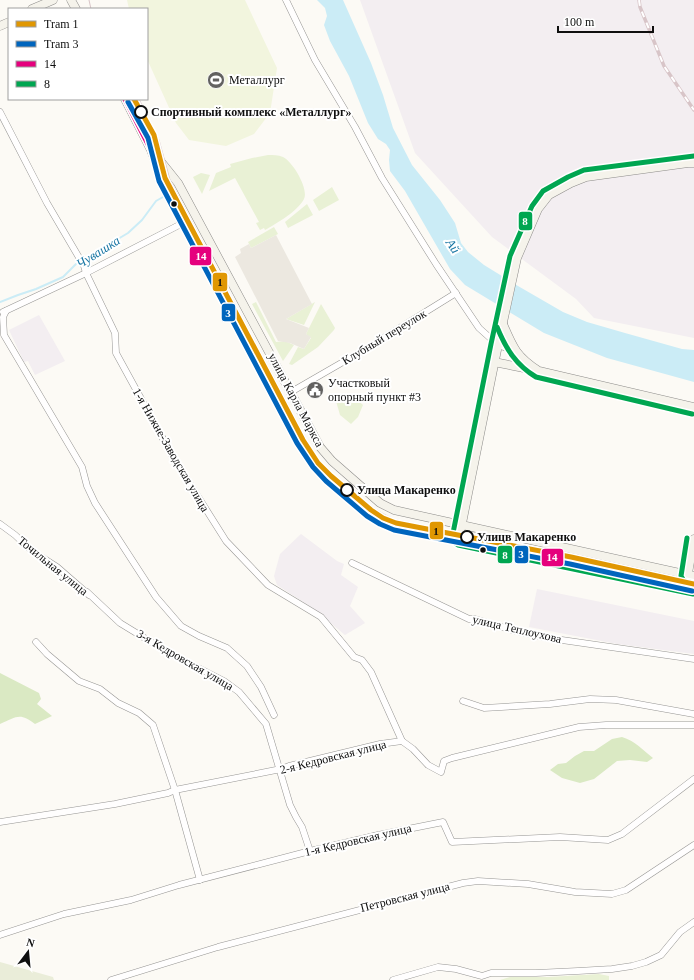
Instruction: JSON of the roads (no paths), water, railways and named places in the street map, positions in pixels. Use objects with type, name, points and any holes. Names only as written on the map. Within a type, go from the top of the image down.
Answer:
[{"type":"main road","points":[[34,8],[53,0]]},
{"type":"main road","name":"улица Карла Маркса","points":[[126,100],[151,150],[162,179],[183,223],[309,455],[315,464],[366,511],[390,524],[690,587]]},
{"type":"main road","name":"улица Карла Маркса","points":[[151,150],[178,182],[320,447],[332,461],[380,503],[394,510],[691,575]]},
{"type":"main road","points":[[459,538],[494,362],[517,258],[538,209],[549,195],[571,183],[586,178],[617,172],[694,163]]},
{"type":"main road","points":[[504,321],[515,351],[525,362],[539,371]]},
{"type":"main road","points":[[494,362],[694,407]]},
{"type":"main road","points":[[690,587],[694,539]]},
{"type":"street","points":[[286,0],[315,60],[355,127],[382,178],[436,264],[479,328],[498,345],[515,351]]},
{"type":"street","name":"1-я Нижне-Заводская улица","points":[[0,112],[47,203],[84,266],[86,274],[115,333],[116,353],[173,457],[226,541],[268,585],[321,617],[354,657],[362,660],[371,672],[402,741]]},
{"type":"street","points":[[183,223],[86,274],[3,312],[4,335],[82,467],[87,486],[95,503],[156,597],[181,626],[199,636],[227,648],[246,666],[260,687],[274,715]]},
{"type":"street","name":"Клубный переулок","points":[[291,392],[369,347],[456,293]]},
{"type":"street","name":"Точильная улица","points":[[0,524],[15,535],[32,551],[57,567],[106,610]]},
{"type":"street","name":"улица Теплоухова","points":[[352,563],[469,619],[475,619],[512,630],[548,638],[694,659]]},
{"type":"street","name":"3-я Кедровская улица","points":[[87,592],[120,623],[169,653],[224,681],[239,692],[266,724],[281,770],[290,805],[302,827],[310,851]]},
{"type":"street","points":[[36,642],[47,654],[80,681],[100,688],[118,703],[139,713],[153,725],[175,790],[200,880]]},
{"type":"street","points":[[463,701],[484,708],[542,705],[590,699],[616,700],[694,714]]},
{"type":"street","name":"2-я Кедровская улица","points":[[0,822],[115,804],[168,793],[175,790],[281,770],[289,766],[380,744],[402,741],[413,749],[428,765],[441,772],[444,761],[452,758],[579,727],[606,725],[694,725]]},
{"type":"street","name":"1-я Кедровская улица","points":[[0,935],[64,914],[131,900],[179,885],[310,851],[443,822],[452,842],[560,837],[608,840],[622,834],[694,779]]},
{"type":"street","name":"Петровская улица","points":[[111,980],[218,947],[463,882],[478,881],[528,884],[575,892],[612,894],[626,890],[694,845]]},
{"type":"street","points":[[393,980],[438,967],[456,969],[482,978],[491,973],[578,971],[632,966],[646,962],[661,955],[680,932],[694,922]]},
{"type":"water","name":"Ай","points":[[317,0],[343,0],[371,63],[393,128],[412,165],[440,200],[455,223],[461,243],[468,252],[484,265],[563,312],[587,322],[682,349],[694,350],[694,382],[607,358],[544,333],[465,285],[450,269],[405,191],[390,171],[390,150],[386,144],[378,139],[368,123],[349,76],[330,41],[324,25],[327,16],[325,8]]},
{"type":"waterway","name":"Чувашка","points":[[0,302],[63,277],[76,264],[128,233],[142,220],[156,201],[163,197]]},
{"type":"tram line","points":[[89,0],[91,8]]},
{"type":"tram line","name":"1","points":[[135,100],[154,135],[165,178],[303,440],[318,463],[331,476],[371,510],[383,518],[396,523],[571,557],[694,584]]},
{"type":"tram line","points":[[139,100],[159,140],[170,180],[306,439],[319,459],[344,485],[377,510],[397,520],[591,558],[694,581]]},
{"type":"tram line","name":"3","points":[[128,102],[148,138],[159,181],[297,443],[313,467],[326,481],[367,516],[394,530],[570,564],[692,591]]},
{"type":"railway","points":[[639,0],[640,7],[664,66],[694,110]]},
{"type":"place","name":"Металлург","points":[[216,80]]},
{"type":"place","name":"Спортивный комплекс «Металлург»","points":[[141,112]]},
{"type":"place","name":"Участковый опорный пункт #3","points":[[315,390]]},
{"type":"place","name":"Улица Макаренко","points":[[347,490]]},
{"type":"place","name":"Улицв Макаренко","points":[[467,537]]}]
